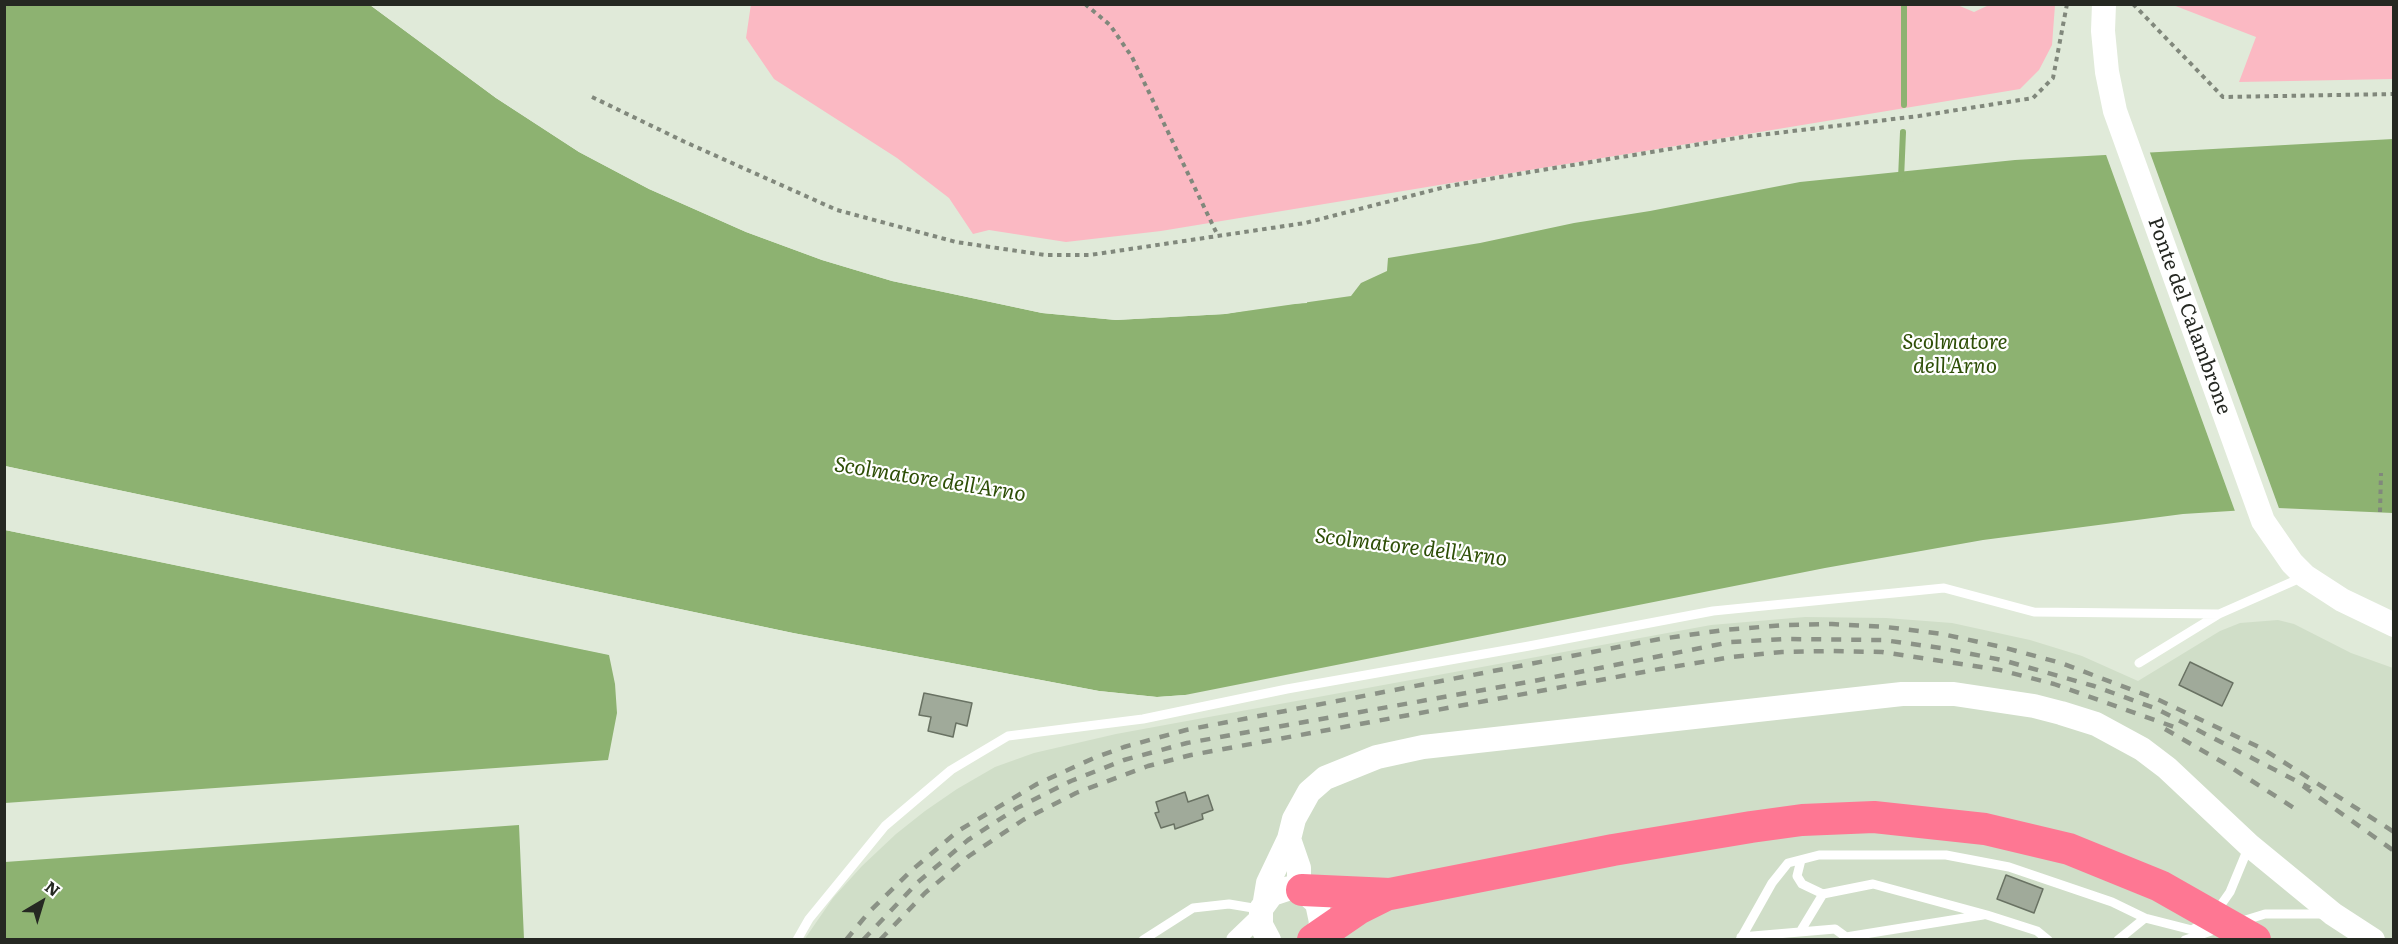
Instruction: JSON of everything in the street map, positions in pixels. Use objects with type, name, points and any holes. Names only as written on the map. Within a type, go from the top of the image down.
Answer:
[{"type":"highway","points":[[1301,890],[1390,894],[1613,850],[1751,827],[1821,819],[1874,817],[1949,824],[2017,835],[2092,857],[2160,886],[2254,939]]},
{"type":"highway","points":[[1313,939],[1358,909],[1390,894]]},
{"type":"street","name":"Ponte del Calambrone","points":[[2104,4],[2103,31],[2107,72],[2115,111],[2263,521],[2292,563],[2305,576],[2342,600],[2394,625]]},
{"type":"street","points":[[1269,939],[1261,925],[1268,883],[1289,839],[1301,803],[1316,784],[1350,766],[1377,757],[1446,744],[1902,694],[1954,694],[2034,706],[2096,724],[2142,749],[2167,768],[2249,845],[2333,914],[2373,939]]},
{"type":"street","points":[[1289,839],[1299,868],[1301,890]]},
{"type":"street","points":[[1235,939],[1280,890],[1301,890],[1311,896],[1321,912],[1318,932],[1313,939]]},
{"type":"lane","points":[[2139,663],[2219,614],[2305,576]]},
{"type":"lane","points":[[796,939],[885,826],[951,770],[1008,736],[1143,719],[1287,689],[1529,646],[1713,610],[1944,588],[2034,612],[2219,614]]},
{"type":"lane","points":[[1741,938],[1772,884],[1788,863],[1820,855],[1946,855],[2009,867],[2112,902],[2145,918],[2192,930],[2211,919],[2230,892],[2249,845]]},
{"type":"lane","points":[[1801,860],[1797,876],[1802,884],[1823,894],[1873,884],[1987,915],[2037,931],[2048,939]]},
{"type":"lane","points":[[1800,932],[1823,894]]},
{"type":"lane","points":[[1143,939],[1193,908],[1229,904],[1262,909]]},
{"type":"lane","points":[[2185,939],[2265,914],[2333,914]]},
{"type":"lane","points":[[1741,938],[1835,929],[1846,937],[1987,915]]},
{"type":"lane","points":[[2118,939],[2145,918]]},
{"type":"path","points":[[1085,4],[1110,25],[1132,57],[1218,236]]},
{"type":"path","points":[[592,96],[685,142],[837,210],[956,242],[1045,255],[1090,255],[1305,223],[1449,186],[1743,136],[1919,116],[2033,98],[2052,78],[2067,4]]},
{"type":"path","points":[[2133,4],[2223,97],[2394,94]]},
{"type":"path","points":[[2380,512],[2381,473]]},
{"type":"shaded area","points":[[751,4],[1955,4],[1974,12],[1989,5],[2055,5],[2052,45],[2039,70],[2020,89],[1161,231],[1066,242],[989,230],[973,234],[949,198],[897,158],[774,79],[746,38]]},
{"type":"shaded area","points":[[2173,5],[2393,5],[2393,79],[2239,82],[2256,37]]},
{"type":"shaded area","points":[[1805,617],[1886,618],[1952,623],[2030,640],[2082,656],[2138,681],[2220,631],[2240,623],[2278,620],[2294,624],[2351,653],[2393,668],[2393,939],[804,940],[833,898],[896,834],[957,789],[995,767],[1034,753],[1116,734],[1711,625]]},
{"type":"water","name":"Scolmatore dell'Arno","points":[[5,5],[370,5],[496,98],[579,152],[649,189],[746,232],[822,260],[892,281],[1042,313],[1116,320],[1225,314],[1351,296],[1361,283],[1387,271],[1388,258],[1480,243],[1574,223],[1800,182],[2015,160],[2393,139],[2393,513],[2278,508],[2183,514],[1983,540],[1825,568],[1185,695],[1157,697],[1099,691],[793,633],[5,466]]},
{"type":"water","points":[[5,530],[609,655],[615,684],[617,713],[608,760],[5,803]]},
{"type":"water","points":[[519,825],[524,939],[5,939],[5,862]]},
{"type":"pier","points":[[375,4],[497,95],[581,149],[651,186],[747,230],[823,258],[893,278],[1043,310],[1116,317],[1225,311],[1275,302],[1307,300],[1307,303],[1276,305],[1225,314],[1116,320],[1042,313],[892,281],[822,260],[746,232],[649,189],[579,152],[496,98],[370,5]]},
{"type":"pier","points":[[2149,150],[2280,511],[2236,514],[2105,152]]},
{"type":"pier","points":[[5,466],[793,633],[1099,691],[1157,697],[1185,695],[1185,698],[1157,700],[1099,694],[793,636],[4,469]]},
{"type":"pier","points":[[4,527],[570,643],[609,652],[612,655],[5,530]]},
{"type":"building","points":[[2190,662],[2233,683],[2222,706],[2179,685]]},
{"type":"building","points":[[924,693],[972,703],[967,726],[956,723],[953,737],[928,731],[931,717],[919,715]]},
{"type":"building","points":[[1185,792],[1188,802],[1208,795],[1213,810],[1202,814],[1203,819],[1175,829],[1174,824],[1161,828],[1155,813],[1159,812],[1156,802]]},
{"type":"building","points":[[2006,875],[2043,889],[2034,913],[1997,899]]},
{"type":"waterway","points":[[1904,4],[1904,105]]},
{"type":"waterway","points":[[1901,179],[1903,132]]},
{"type":"railway","points":[[846,940],[869,912],[912,870],[958,831],[1037,784],[1124,747],[1186,730],[1660,639],[1724,630],[1785,625],[1832,624],[1886,627],[1942,634],[2061,663],[2159,700],[2263,749],[2394,832]]},
{"type":"railway","points":[[863,940],[918,882],[968,840],[1017,808],[1071,781],[1124,760],[1187,743],[1539,680],[1731,642],[1785,639],[1883,640],[2002,660],[2094,686],[2157,709],[2310,788]]},
{"type":"railway","points":[[880,940],[925,893],[969,856],[1023,820],[1076,793],[1148,766],[1191,755],[1732,657],[1782,652],[1882,652],[2000,670],[2054,684],[2177,728]]},
{"type":"railway","points":[[2165,729],[2224,763],[2294,808]]},
{"type":"railway","points":[[2303,786],[2394,851]]}]
